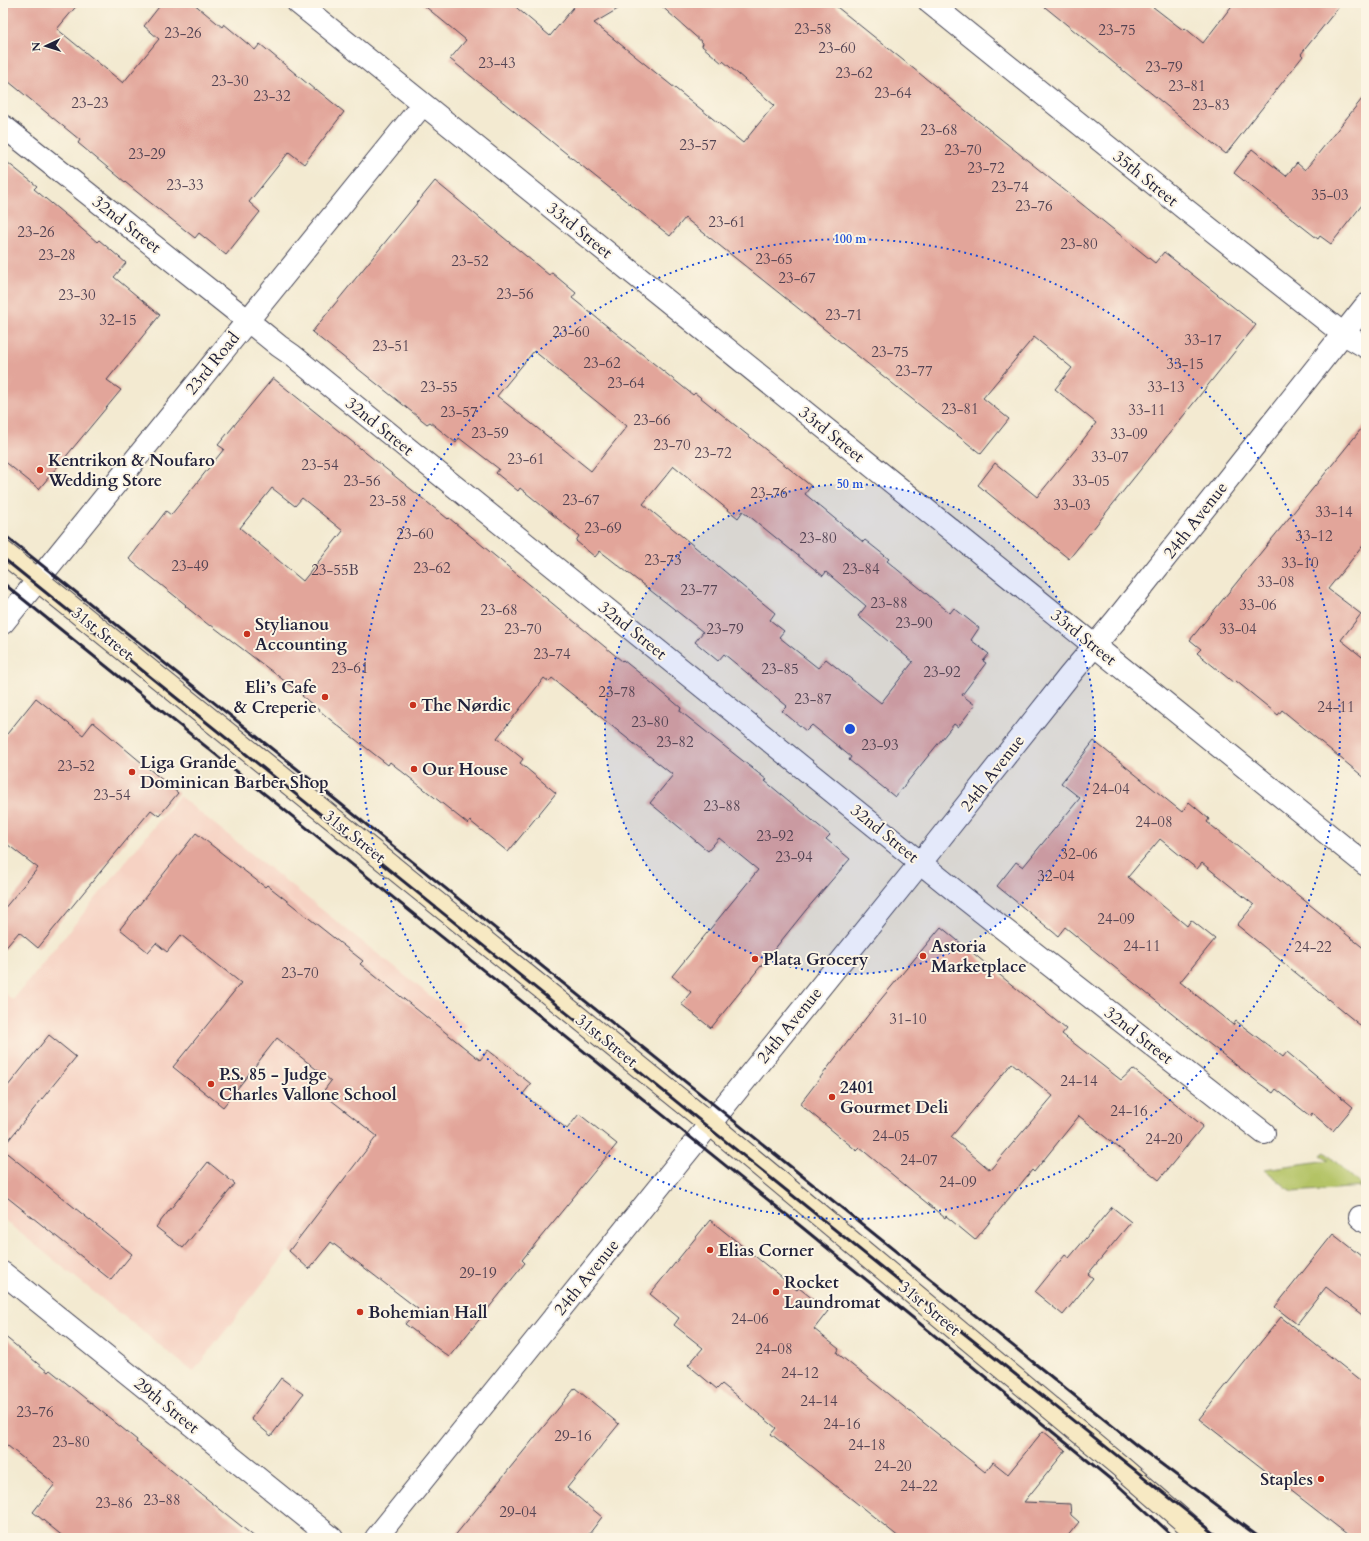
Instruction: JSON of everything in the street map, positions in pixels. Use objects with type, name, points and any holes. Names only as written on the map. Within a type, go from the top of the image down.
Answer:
[{"type":"street","name":"33rd Street","points":[[298,3],[461,133],[643,282],[1366,865]]},
{"type":"street","name":"35th Street","points":[[930,3],[1342,334],[1366,347]]},
{"type":"street","name":"23rd Road","points":[[3,623],[423,104]]},
{"type":"street","name":"32nd Street","points":[[3,126],[247,320],[964,898],[1264,1133]]},
{"type":"street","name":"24th Avenue","points":[[376,1538],[1116,620],[1366,305]]},
{"type":"street","name":"31st Street","points":[[3,552],[710,1124],[1120,1466],[1203,1538]]},
{"type":"street","name":"29th Street","points":[[3,1273],[332,1538]]},
{"type":"shaded area","name":"P.S. 85 - Judge Charles Vallone School","points":[[179,796],[467,1025],[193,1372],[3,1219],[3,992],[13,1000]]},
{"type":"green space","points":[[1325,1152],[1363,1187],[1292,1192],[1264,1169],[1329,1160],[1321,1155]]},
{"type":"building","points":[[3,3],[79,3],[57,29],[123,83],[159,39],[144,26],[162,3],[193,3],[222,27],[224,24],[255,50],[260,44],[344,112],[304,164],[289,152],[249,202],[260,212],[226,255],[199,233],[195,238],[137,192],[78,143],[80,140],[3,77]]},
{"type":"building","points":[[421,3],[511,3],[550,36],[577,3],[628,3],[594,23],[743,143],[774,105],[723,61],[722,63],[702,46],[703,43],[658,3],[832,3],[1155,263],[1164,252],[1256,325],[1069,559],[978,485],[995,463],[1037,497],[1076,449],[1096,423],[1055,389],[1072,368],[1034,337],[983,398],[1009,419],[981,454],[685,218],[670,236],[557,146],[450,59],[466,40]]},
{"type":"building","points":[[1040,3],[1148,3],[1183,30],[1185,28],[1203,43],[1234,3],[1342,3],[1301,54],[1303,56],[1226,154]]},
{"type":"building","points":[[1366,94],[1366,200],[1331,244],[1320,236],[1318,239],[1234,173],[1252,149],[1286,176],[1297,163],[1305,170]]},
{"type":"building","points":[[3,159],[37,186],[34,189],[97,242],[99,240],[126,263],[114,277],[160,315],[107,380],[121,390],[39,489],[3,460]]},
{"type":"building","points":[[435,181],[549,275],[552,273],[576,293],[572,298],[693,395],[695,393],[811,486],[805,494],[863,542],[865,540],[889,559],[887,561],[950,613],[954,608],[979,628],[971,640],[989,654],[983,661],[986,663],[962,695],[975,705],[958,727],[954,724],[895,797],[849,760],[851,757],[812,725],[806,731],[782,711],[787,706],[724,654],[718,661],[695,642],[703,632],[600,551],[595,557],[576,541],[579,536],[520,488],[518,491],[496,473],[499,469],[459,438],[456,443],[430,422],[427,424],[312,332]],"holes":[[[534,351],[627,426],[591,471],[497,396]],[[674,466],[738,518],[743,511],[823,576],[826,572],[866,606],[858,616],[913,662],[881,703],[826,659],[818,668],[779,637],[784,631],[770,620],[775,613],[643,504]]]},
{"type":"building","points":[[273,378],[448,519],[449,518],[622,661],[623,660],[648,680],[681,708],[680,711],[767,780],[765,781],[830,835],[826,839],[850,859],[806,910],[711,1028],[681,1004],[691,992],[672,976],[758,870],[719,838],[708,851],[650,803],[673,775],[552,678],[549,682],[544,678],[497,738],[523,759],[520,763],[556,793],[508,852],[470,821],[468,824],[390,762],[388,765],[332,721],[302,696],[303,695],[211,625],[210,626],[129,559],[166,511],[171,515],[224,449],[218,445]],"holes":[[[272,488],[295,506],[302,498],[343,531],[303,581],[240,528]]]},
{"type":"building","points":[[1366,423],[1366,542],[1328,589],[1361,614],[1341,640],[1366,660],[1366,779],[1282,710],[1278,715],[1236,681],[1234,683],[1197,653],[1201,649],[1190,640]]},
{"type":"building","points":[[36,698],[83,735],[93,722],[178,793],[159,816],[151,810],[38,948],[19,932],[3,951],[3,910],[38,868],[3,841],[3,739]]},
{"type":"building","points":[[1094,741],[1182,812],[1189,802],[1209,819],[1207,822],[1366,950],[1366,1030],[1237,925],[1254,905],[1202,863],[1197,869],[1160,839],[1128,877],[1187,926],[1191,920],[1215,939],[1180,982],[1233,1025],[1236,1021],[1283,1057],[1287,1052],[1353,1107],[1333,1131],[1312,1113],[1310,1116],[1276,1089],[1273,1093],[1259,1083],[1065,927],[1058,936],[997,886],[1016,862],[1023,867],[1080,798],[1061,783]]},
{"type":"building","points":[[196,833],[265,887],[267,885],[363,961],[360,964],[480,1060],[488,1050],[531,1084],[523,1094],[567,1129],[579,1114],[617,1144],[522,1260],[525,1263],[449,1357],[405,1324],[418,1309],[331,1242],[309,1269],[289,1251],[377,1136],[322,1093],[331,1081],[277,1038],[223,1107],[173,1067],[241,983],[181,935],[167,952],[156,943],[148,952],[120,929]]},
{"type":"building","points":[[941,927],[1066,1029],[1062,1034],[1121,1080],[1133,1069],[1203,1126],[1159,1180],[1079,1116],[1034,1172],[1032,1170],[975,1240],[946,1216],[945,1218],[860,1148],[857,1151],[800,1104],[872,1010]],"holes":[[[1012,1063],[1053,1096],[990,1170],[951,1137]]]},
{"type":"building","points":[[49,1035],[76,1057],[3,1147],[3,1092]]},
{"type":"building","points":[[3,1150],[132,1254],[111,1280],[3,1194]]},
{"type":"building","points":[[208,1162],[235,1184],[183,1248],[156,1227]]},
{"type":"building","points":[[1112,1207],[1131,1222],[1088,1274],[1093,1278],[1063,1315],[1035,1292],[1065,1255],[1069,1258]]},
{"type":"building","points":[[710,1220],[797,1290],[799,1288],[828,1311],[814,1329],[839,1349],[837,1353],[985,1472],[993,1462],[1008,1474],[1043,1431],[1066,1450],[1024,1502],[1070,1504],[1071,1515],[1079,1522],[1066,1538],[900,1538],[771,1434],[776,1428],[722,1384],[717,1389],[688,1365],[703,1348],[674,1325],[679,1318],[650,1294]]},
{"type":"building","points":[[1333,1234],[1366,1260],[1366,1318],[1326,1287],[1297,1324],[1275,1307]]},
{"type":"building","name":"Staples","points":[[1281,1317],[1366,1385],[1366,1538],[1352,1538],[1199,1419]]},
{"type":"building","points":[[3,1335],[48,1372],[50,1370],[137,1440],[136,1442],[256,1538],[65,1538],[33,1512],[55,1484],[3,1442]]},
{"type":"building","points":[[281,1378],[303,1394],[271,1436],[251,1419]]},
{"type":"building","points":[[575,1388],[619,1424],[567,1488],[602,1517],[586,1538],[453,1538]]},
{"type":"railway","points":[[3,534],[311,780],[1136,1445],[1260,1538]]},
{"type":"railway","points":[[3,558],[901,1283],[1220,1538]]},
{"type":"railway","points":[[3,583],[798,1224],[1120,1487],[1175,1538]]},
{"type":"place","name":"Kentrikon & Noufaro Wedding Store","points":[[40,470]]},
{"type":"place","name":"Stylianou Accounting","points":[[247,634]]},
{"type":"place","name":"Eli’s Cafe & Creperie","points":[[325,697]]},
{"type":"place","name":"The Nørdic","points":[[413,705]]},
{"type":"place","name":"Our House","points":[[414,769]]},
{"type":"place","name":"Liga Grande Dominican Barber Shop","points":[[132,772]]},
{"type":"place","name":"Astoria Marketplace","points":[[923,956]]},
{"type":"place","name":"Plata Grocery","points":[[755,959]]},
{"type":"place","name":"P.S. 85 - Judge Charles Vallone School","points":[[211,1084]]},
{"type":"place","name":"2401 Gourmet Deli","points":[[832,1097]]},
{"type":"place","name":"Elias Corner","points":[[710,1250]]},
{"type":"place","name":"Rocket Laundromat","points":[[776,1292]]},
{"type":"place","name":"Bohemian Hall","points":[[360,1312]]},
{"type":"place","name":"Staples","points":[[1321,1479]]}]
